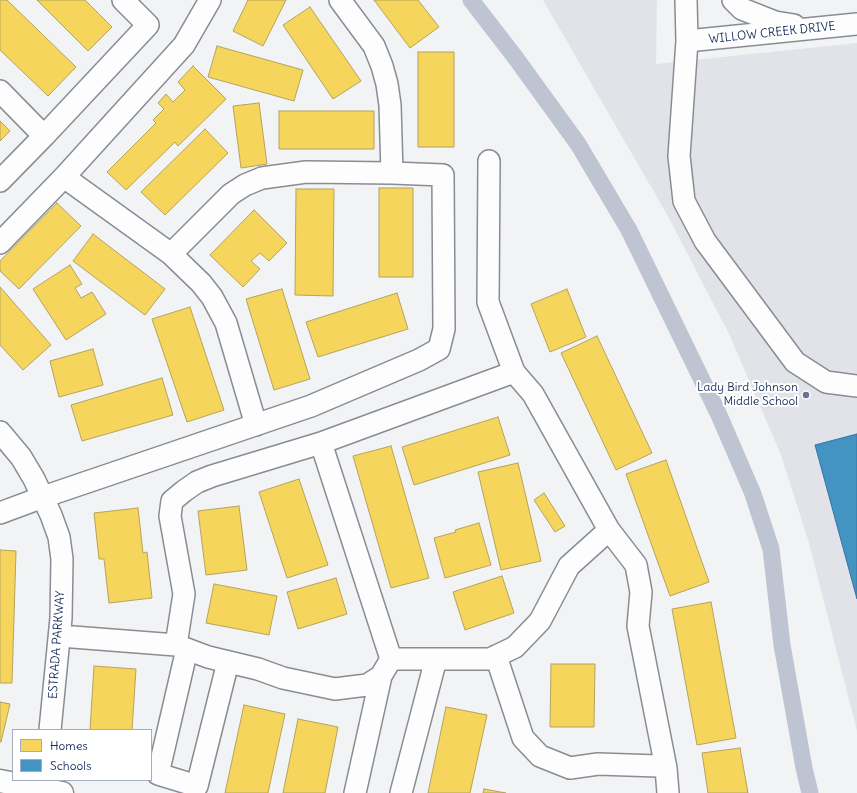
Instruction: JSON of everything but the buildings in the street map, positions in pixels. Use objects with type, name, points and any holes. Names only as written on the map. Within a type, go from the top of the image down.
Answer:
[{"type":"main road","points":[[0,781],[48,789]]},
{"type":"street","points":[[0,181],[148,26],[123,0]]},
{"type":"street","points":[[0,243],[64,177],[184,45],[210,0]]},
{"type":"street","points":[[340,0],[374,46],[382,66],[387,84],[390,105],[392,173]]},
{"type":"street","points":[[686,0],[687,41],[680,156],[684,201],[705,241],[795,362],[826,382],[857,386]]},
{"type":"street","points":[[733,0],[742,9],[775,22],[816,29]]},
{"type":"street","name":"WILLOW CREEK DRIVE","points":[[687,41],[857,24]]},
{"type":"street","points":[[0,91],[44,136]]},
{"type":"street","points":[[489,161],[488,302],[514,372],[532,394],[610,530],[636,565],[641,592],[638,626],[666,768],[668,793]]},
{"type":"street","points":[[0,513],[311,406],[419,360],[439,348],[444,329],[442,175],[306,172],[262,178],[245,185],[231,194],[171,254]]},
{"type":"street","points":[[64,177],[171,254],[201,283],[212,297],[226,324],[256,425]]},
{"type":"street","points":[[228,662],[197,786],[158,774],[182,647],[184,594],[170,516],[172,501],[197,482],[212,476],[321,443],[514,372]]},
{"type":"street","name":"ESTRADA PARKWAY","points":[[0,432],[21,456],[43,497],[56,526],[62,559],[62,618],[50,729]]},
{"type":"street","points":[[321,443],[386,667],[355,793]]},
{"type":"street","points":[[60,636],[182,647],[208,657],[258,669],[283,678],[335,690],[367,685],[386,667],[436,659],[490,659],[515,647],[540,621],[568,566],[610,530]]},
{"type":"street","points":[[496,656],[523,738],[540,756],[570,768],[598,764],[658,766],[666,768]]},
{"type":"street","points":[[401,793],[436,659]]},
{"type":"shaded area","name":"Lady Bird Johnson Middle School","points":[[543,0],[657,0],[656,64],[857,43],[857,731],[809,543],[781,455],[730,336],[669,218]]},
{"type":"shaded area","points":[[857,96],[857,214],[787,223],[772,107]]},
{"type":"waterway","points":[[471,0],[515,57],[578,144],[629,230],[719,415],[753,494],[771,549],[782,645],[804,768],[810,793]]},
{"type":"place","name":"Lady Bird Johnson Middle School","points":[[806,395]]}]
